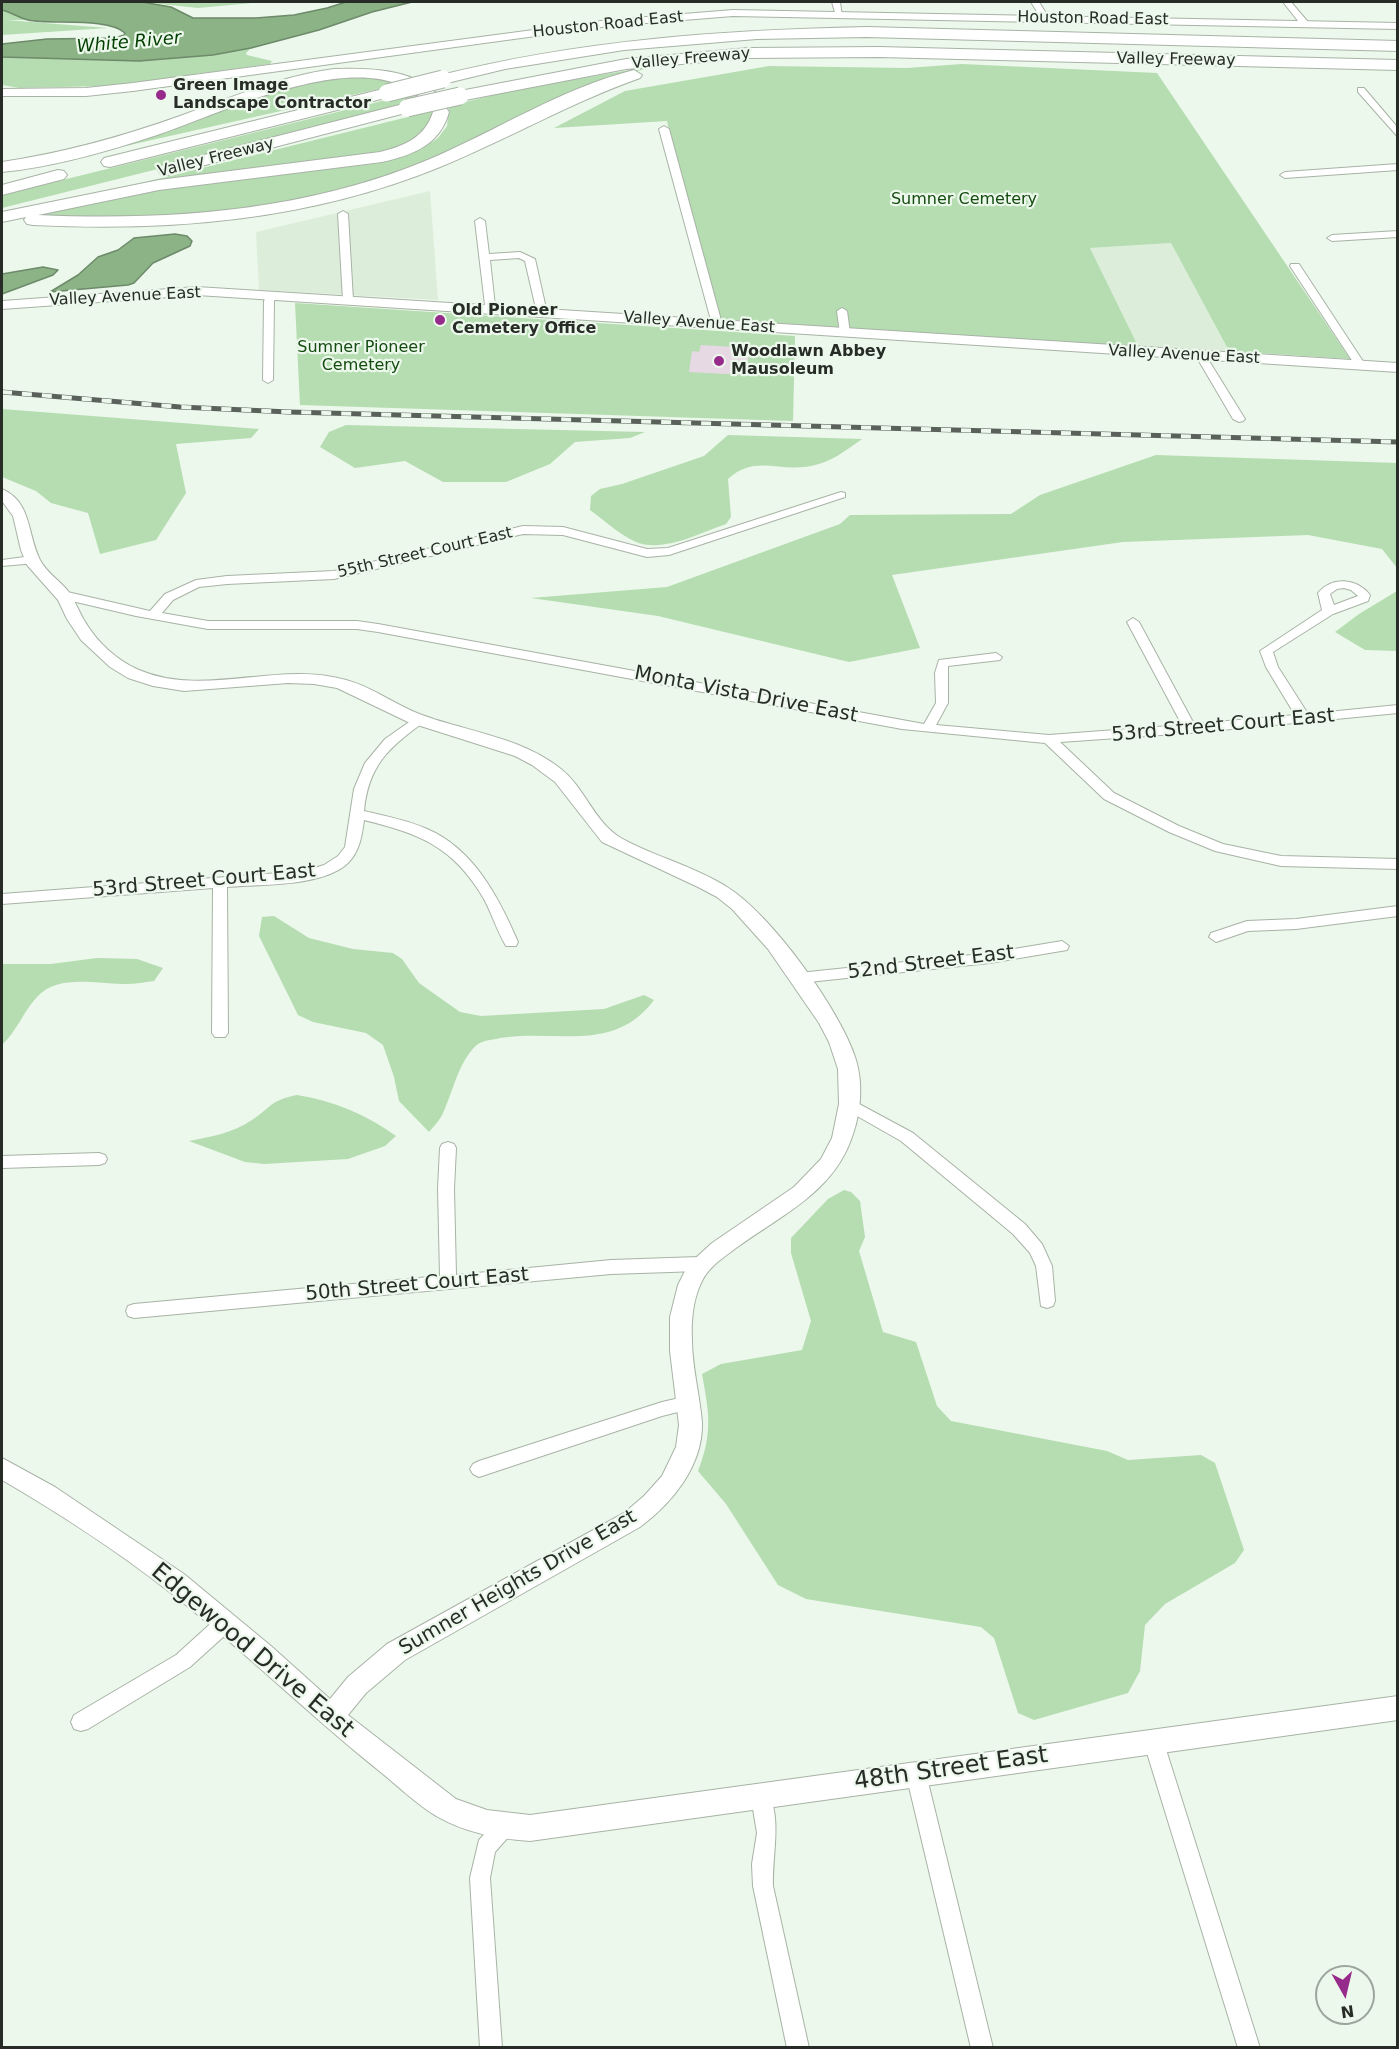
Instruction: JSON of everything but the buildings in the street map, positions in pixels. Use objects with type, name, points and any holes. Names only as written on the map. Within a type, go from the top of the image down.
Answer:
[{"type":"highway","name":"Valley Freeway","points":[[2,190],[505,64],[624,45],[757,34],[867,32],[1398,44]]},
{"type":"highway","name":"Valley Freeway","points":[[2,212],[407,108],[627,64],[713,55],[879,52],[1398,65]]},
{"type":"highway","points":[[2,217],[79,222],[158,221],[236,213],[315,200],[358,189],[433,164],[584,94],[626,78],[669,67],[771,53]]},
{"type":"highway","points":[[1158,60],[1398,71]]},
{"type":"highway","points":[[2,169],[85,153],[297,80],[325,75],[362,74],[405,82],[428,92],[435,99],[441,112],[441,120],[427,138],[390,155],[357,162],[159,185],[2,217]]},
{"type":"highway","points":[[2,169],[74,161],[350,102]]},
{"type":"main road","name":"Valley Avenue East","points":[[2,305],[172,292],[272,296],[1398,368]]},
{"type":"street","points":[[1035,2],[1045,18]]},
{"type":"street","points":[[1287,2],[1305,24]]},
{"type":"street","name":"Houston Road East","points":[[2,93],[115,89],[609,23],[838,8],[1045,18],[1398,27]]},
{"type":"street","points":[[1361,90],[1398,134]]},
{"type":"street","points":[[664,129],[717,324]]},
{"type":"street","points":[[1285,175],[1398,167]]},
{"type":"street","points":[[343,214],[348,300]]},
{"type":"street","points":[[480,221],[490,306],[485,309]]},
{"type":"street","points":[[1332,238],[1398,234]]},
{"type":"street","points":[[484,256],[520,255],[530,258],[542,313]]},
{"type":"street","points":[[1295,266],[1361,366]]},
{"type":"street","points":[[268,380],[269,301],[272,296]]},
{"type":"street","points":[[842,311],[845,333]]},
{"type":"street","points":[[1202,356],[1239,419]]},
{"type":"street","name":"55th Street Court East","points":[[153,615],[169,597],[196,584],[334,575],[523,530],[563,531],[647,553],[669,551],[841,495]]},
{"type":"street","name":"Sumner Heights Drive East","points":[[6,501],[23,523],[32,560],[50,584],[63,595],[91,644],[109,659],[144,679],[201,686],[284,677],[328,680],[353,687],[419,719],[520,752],[554,771],[570,788],[604,835],[734,899],[769,937],[799,978],[845,1054],[849,1071],[848,1104],[842,1138],[825,1170],[797,1198],[744,1230],[699,1264],[691,1279],[683,1305],[680,1330],[691,1429],[683,1460],[673,1481],[646,1510],[606,1535],[396,1652],[357,1685],[331,1717]]},
{"type":"street","points":[[2,563],[32,560]]},
{"type":"street","name":"Monta Vista Drive East","points":[[63,595],[208,625],[378,628],[928,729],[1049,739]]},
{"type":"street","points":[[1304,718],[1272,667],[1266,651],[1329,611]]},
{"type":"street","points":[[1133,622],[1190,729]]},
{"type":"street","points":[[928,729],[929,723],[942,706],[942,688],[939,680],[943,663],[996,657]]},
{"type":"street","name":"53rd Street Court East","points":[[1049,739],[1190,729],[1398,709]]},
{"type":"street","name":"53rd Street Court East","points":[[2,899],[306,876],[335,866],[346,858],[353,846],[358,802],[368,769],[388,742],[419,719]]},
{"type":"street","points":[[1049,739],[1109,796],[1197,840],[1281,861],[1398,864]]},
{"type":"street","points":[[358,814],[428,835],[466,864],[492,897],[511,942]]},
{"type":"street","points":[[220,882],[220,1033]]},
{"type":"street","points":[[1216,937],[1247,926],[1296,924],[1398,910]]},
{"type":"street","name":"52nd Street East","points":[[799,978],[990,958],[1062,946]]},
{"type":"street","points":[[848,1104],[907,1137],[1019,1229],[1036,1250],[1044,1266],[1047,1301]]},
{"type":"street","points":[[448,1148],[446,1189],[448,1282]]},
{"type":"street","points":[[2,1162],[99,1159]]},
{"type":"street","name":"50th Street Court East","points":[[134,1311],[611,1267],[699,1264]]},
{"type":"street","points":[[480,1469],[662,1409],[688,1403]]},
{"type":"street","name":"Edgewood Drive East","points":[[2,1468],[46,1494],[175,1582],[331,1717],[447,1808],[466,1817],[504,1827]]},
{"type":"street","points":[[81,1722],[183,1661],[225,1623]]},
{"type":"street","name":"48th Street East","points":[[504,1827],[530,1828],[761,1797],[1398,1707]]},
{"type":"street","points":[[1153,1740],[1249,2048]]},
{"type":"street","points":[[916,1774],[982,2048]]},
{"type":"street","points":[[761,1797],[767,1833],[762,1864],[763,1886],[798,2048]]},
{"type":"street","points":[[491,2048],[480,1878],[486,1847],[504,1827]]},
{"type":"shaded area","points":[[430,191],[438,300],[259,290],[256,232]]},
{"type":"shaded area","points":[[1171,243],[1229,351],[1139,348],[1090,248]]},
{"type":"green space","points":[[142,2],[263,2],[198,8]]},
{"type":"green space","points":[[2,10],[17,14],[27,20],[6,20],[108,28],[2,35]]},
{"type":"green space","points":[[251,48],[246,53],[247,55],[272,61],[270,64],[108,86],[19,88],[2,85],[2,57],[139,61],[213,55]]},
{"type":"green space","name":"Sumner Cemetery","points":[[962,64],[1157,73],[1350,359],[1229,351],[1171,243],[1090,248],[1139,348],[718,319],[684,202],[667,121],[554,128],[625,91],[769,66],[907,68]]},
{"type":"green space","points":[[659,65],[619,76],[442,156],[374,181],[307,198],[235,211],[120,219],[28,215],[165,188],[381,163],[421,149],[438,138],[447,126],[449,106],[518,89]]},
{"type":"green space","points":[[371,77],[401,84],[103,151],[316,79]]},
{"type":"green space","points":[[418,92],[429,101],[2,208],[2,195]]},
{"type":"green space","points":[[432,111],[433,116],[428,125],[417,137],[403,146],[378,155],[121,188]]},
{"type":"green space","name":"Sumner Pioneer Cemetery","points":[[295,303],[795,336],[793,421],[300,405]]},
{"type":"green space","points":[[2,409],[259,429],[251,438],[176,444],[186,493],[156,540],[100,554],[88,513],[51,503],[36,491],[2,477]]},
{"type":"green space","points":[[346,425],[645,432],[630,438],[575,442],[550,464],[506,482],[443,482],[405,461],[355,468],[320,447],[329,432]]},
{"type":"green space","points":[[728,435],[862,439],[849,449],[820,464],[804,467],[755,466],[737,472],[728,479],[731,517],[726,524],[669,544],[647,545],[636,542],[590,510],[591,496],[600,489],[622,484],[704,456]]},
{"type":"green space","points":[[1156,455],[1397,463],[1397,568],[1382,549],[1308,535],[1123,542],[892,575],[920,648],[849,662],[658,616],[531,598],[667,587],[840,524],[850,515],[1011,514],[1040,495]]},
{"type":"green space","points":[[1397,591],[1397,651],[1365,650],[1335,632],[1359,614]]},
{"type":"green space","points":[[274,916],[309,938],[353,949],[393,953],[402,959],[419,983],[460,1012],[481,1016],[604,1009],[644,995],[654,1000],[638,1017],[621,1027],[602,1033],[583,1036],[521,1036],[500,1038],[478,1044],[466,1058],[442,1116],[429,1132],[399,1101],[383,1045],[366,1033],[313,1022],[298,1015],[259,936],[262,917]]},
{"type":"green space","points":[[97,958],[137,959],[163,968],[154,981],[126,984],[79,982],[56,985],[37,997],[2,1045],[2,964],[51,964]]},
{"type":"green space","points":[[297,1095],[349,1110],[373,1121],[396,1136],[385,1146],[348,1159],[264,1164],[245,1162],[189,1141],[237,1128],[276,1102]]},
{"type":"green space","points":[[844,1190],[851,1192],[860,1201],[865,1237],[859,1251],[883,1332],[916,1342],[937,1406],[951,1421],[1107,1451],[1128,1460],[1201,1455],[1215,1463],[1244,1550],[1235,1563],[1165,1604],[1145,1625],[1140,1671],[1128,1693],[1034,1720],[1018,1713],[994,1638],[981,1627],[806,1599],[778,1585],[726,1504],[698,1471],[708,1433],[702,1374],[721,1364],[802,1350],[811,1321],[791,1253],[791,1238],[828,1199]]},
{"type":"water","name":"White River","points":[[2,2],[142,2],[171,7],[193,18],[256,18],[294,15],[346,2],[412,2],[251,48],[213,55],[139,61],[2,57],[2,44],[47,39],[115,38],[125,33],[117,28],[93,23],[28,20],[2,10]]},
{"type":"water","points":[[175,234],[187,236],[192,241],[190,246],[153,263],[134,283],[50,292],[78,275],[98,257],[118,250],[134,238]]},
{"type":"water","points":[[43,267],[58,270],[53,275],[2,294],[2,274]]},
{"type":"railway","points":[[2,392],[180,407],[289,412],[1398,442]]},
{"type":"place","name":"Green Image Landscape Contractor","points":[[161,95]]},
{"type":"place","name":"Old Pioneer Cemetery Office","points":[[440,320]]},
{"type":"place","name":"Woodlawn Abbey Mausoleum","points":[[719,361]]}]
